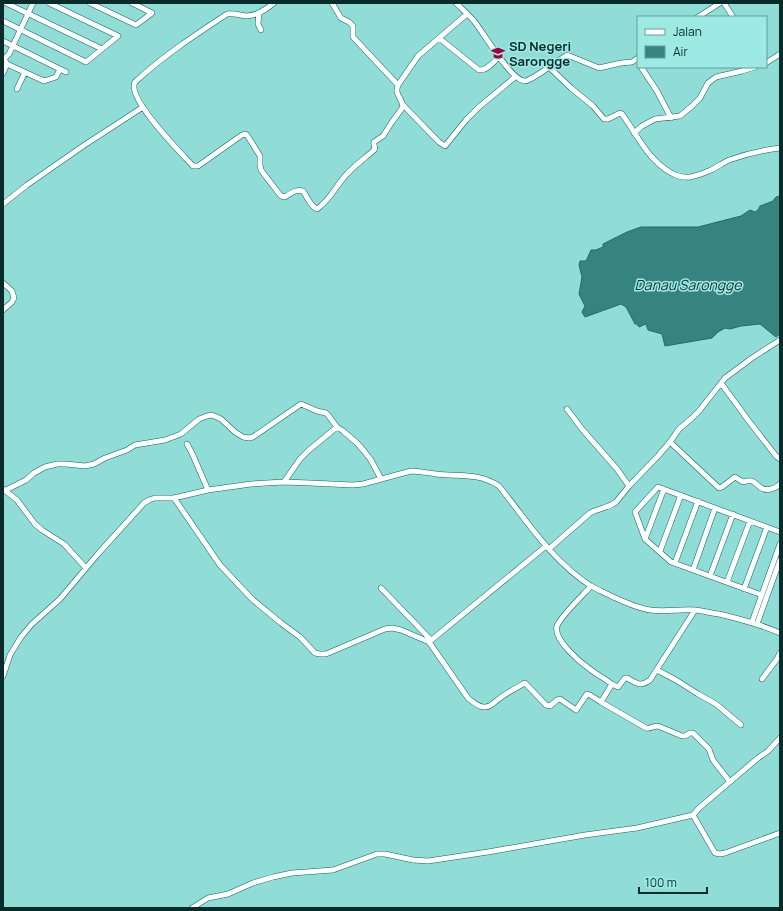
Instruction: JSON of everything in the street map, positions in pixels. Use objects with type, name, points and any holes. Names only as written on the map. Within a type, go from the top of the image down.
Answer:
[{"type":"street","points":[[6,3],[102,49]]},
{"type":"street","points":[[3,74],[5,61],[33,3]]},
{"type":"street","points":[[3,22],[86,62],[118,36],[49,3]]},
{"type":"street","points":[[90,3],[136,25],[152,13],[132,3]]},
{"type":"street","points":[[274,3],[259,13],[248,16],[227,14],[195,34],[150,69],[134,85],[136,95],[154,123],[193,166],[198,166],[245,134],[260,156],[261,170],[280,196],[285,197],[298,190],[303,192],[309,202],[317,209],[330,197],[348,173],[374,150],[374,142],[383,136],[402,109],[403,105]]},
{"type":"street","points":[[332,3],[341,18],[353,26],[353,37],[398,84]]},
{"type":"street","points":[[456,3],[482,31],[516,77],[522,80],[527,81],[567,55],[599,68],[637,60]]},
{"type":"street","points":[[700,16],[720,3]]},
{"type":"street","points":[[724,3],[732,16]]},
{"type":"street","points":[[259,13],[258,24],[260,30]]},
{"type":"street","points":[[467,14],[418,56],[398,84],[397,94],[403,105],[438,142],[445,146],[466,120],[479,107],[516,77]]},
{"type":"street","points":[[439,38],[465,60],[481,71],[489,66],[499,56]]},
{"type":"street","points":[[3,42],[66,72]]},
{"type":"street","points":[[767,62],[780,54]]},
{"type":"street","points":[[5,61],[44,81],[56,77],[60,69]]},
{"type":"street","points":[[549,67],[593,106],[604,119],[608,119],[620,113],[622,114],[652,157],[663,168],[676,175],[686,177],[695,176],[728,161],[751,154],[780,148]]},
{"type":"street","points":[[642,68],[671,118]]},
{"type":"street","points":[[634,133],[639,128],[655,119],[680,116],[700,98],[708,83],[716,77],[752,68]]},
{"type":"street","points":[[17,89],[25,72]]},
{"type":"street","points":[[3,204],[82,146],[143,107]]},
{"type":"street","points":[[3,283],[12,291],[14,298],[12,302],[3,310]]},
{"type":"street","points":[[430,641],[590,513],[616,502],[670,442],[679,429],[699,411],[725,378],[780,340]]},
{"type":"street","points":[[721,383],[748,420],[780,459]]},
{"type":"street","points":[[86,568],[64,544],[35,524],[17,500],[4,490],[26,480],[34,473],[45,467],[57,464],[85,466],[94,464],[135,445],[165,440],[181,434],[198,419],[212,415],[221,419],[243,437],[253,437],[301,404],[326,413],[337,426],[364,451],[371,460],[381,479]]},
{"type":"street","points":[[567,409],[629,486]]},
{"type":"street","points":[[284,482],[300,459],[337,426]]},
{"type":"street","points":[[670,442],[719,488],[735,477],[743,482],[750,480],[766,490],[774,488],[780,484]]},
{"type":"street","points":[[187,444],[208,490]]},
{"type":"street","points":[[3,676],[10,655],[21,637],[32,624],[60,599],[144,503],[149,500],[155,498],[174,498],[208,490],[251,484],[284,482],[353,485],[363,484],[411,471],[436,474],[470,475],[495,483],[499,486],[521,516],[547,547],[568,568],[591,586],[623,602],[650,610],[695,610],[734,617],[780,633]]},
{"type":"street","points":[[762,595],[671,562],[645,538],[635,512],[658,487],[780,532]]},
{"type":"street","points":[[645,538],[664,488]]},
{"type":"street","points":[[660,552],[681,495]]},
{"type":"street","points":[[174,498],[220,565],[257,604],[300,636],[315,653],[326,654],[385,629],[392,628],[430,641]]},
{"type":"street","points":[[675,563],[698,501]]},
{"type":"street","points":[[692,570],[715,508]]},
{"type":"street","points":[[710,576],[733,514]]},
{"type":"street","points":[[727,582],[750,521]]},
{"type":"street","points":[[744,589],[767,527]]},
{"type":"street","points":[[754,623],[780,544]]},
{"type":"street","points":[[754,623],[780,560]]},
{"type":"street","points":[[591,586],[557,625],[557,631],[560,639],[571,653],[591,670],[618,687],[626,678],[639,685],[642,685],[650,680],[695,610]]},
{"type":"street","points":[[381,588],[430,641],[468,698],[475,704],[486,708],[508,692],[525,683],[548,706],[560,699],[577,710],[587,694],[646,728],[658,726],[682,736],[690,733],[693,734],[709,749],[713,760],[730,782]]},
{"type":"street","points":[[762,679],[780,653]]},
{"type":"street","points":[[657,670],[716,704],[741,725]]},
{"type":"street","points":[[600,702],[612,684]]},
{"type":"street","points":[[192,908],[208,898],[228,894],[253,883],[273,877],[292,873],[333,870],[377,854],[428,861],[637,828],[693,815],[699,808],[768,751],[780,738]]},
{"type":"street","points":[[693,815],[717,854],[725,853],[780,833]]},
{"type":"water","name":"Danau Sarongge","points":[[780,196],[780,334],[776,337],[760,324],[730,329],[725,328],[712,338],[665,346],[662,334],[648,330],[646,324],[639,327],[635,324],[626,307],[621,304],[585,317],[582,312],[585,306],[579,294],[582,277],[579,265],[580,261],[586,261],[591,250],[596,250],[603,247],[603,244],[641,227],[698,227],[741,216],[750,210],[755,212],[760,206],[773,201],[776,197]]},
{"type":"place","name":"SD Negeri Sarongge","points":[[498,53]]}]
